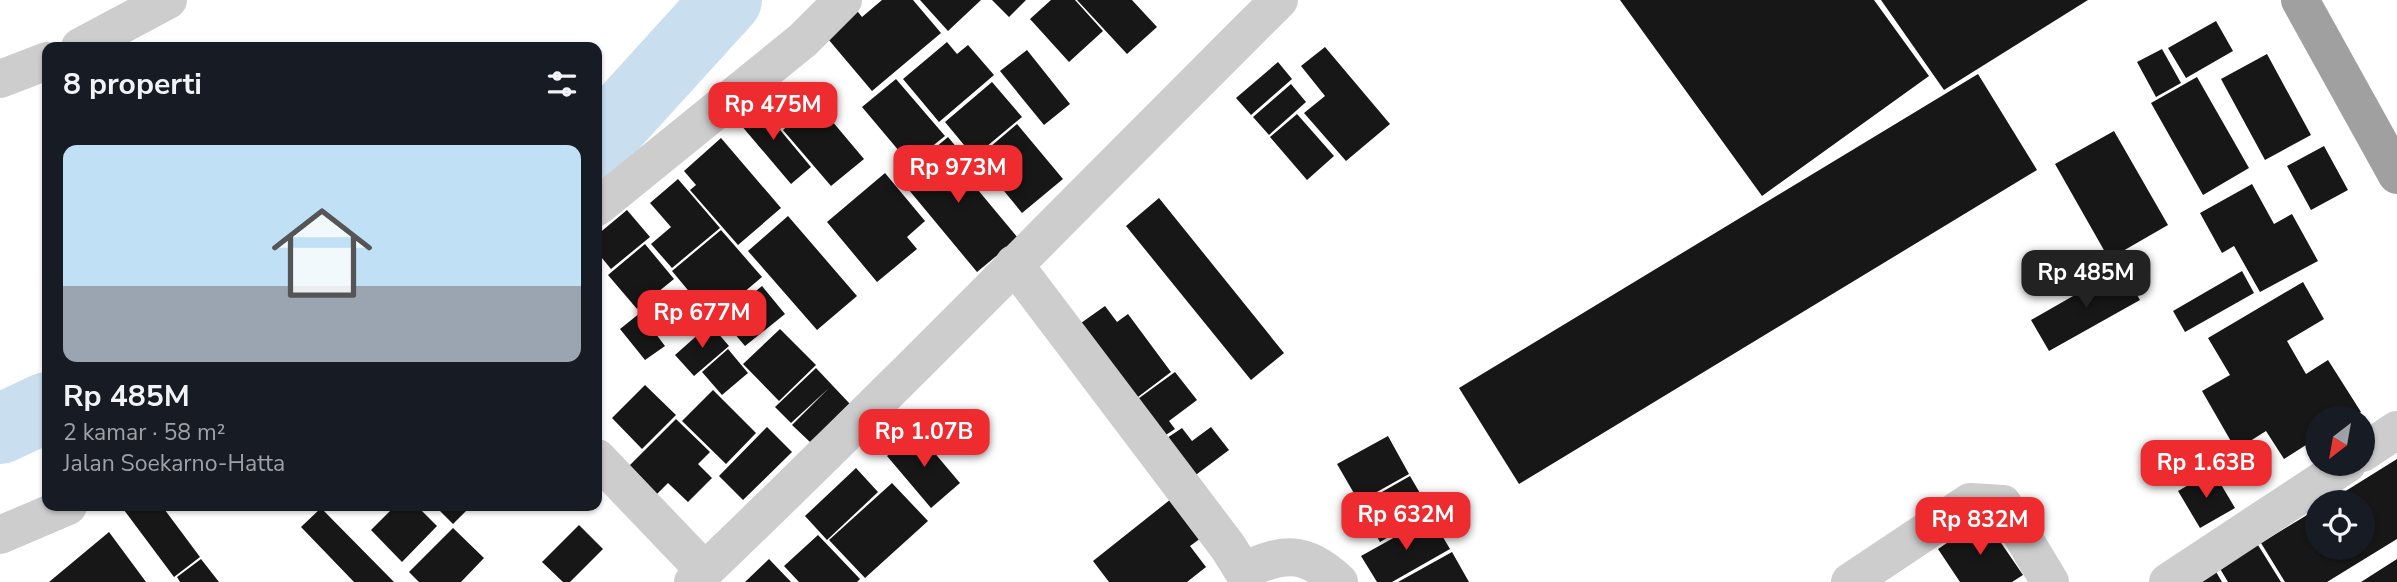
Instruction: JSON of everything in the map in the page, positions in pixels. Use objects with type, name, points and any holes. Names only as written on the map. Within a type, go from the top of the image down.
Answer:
[{"type":"highway","points":[[2300,0],[2397,175]]},
{"type":"street","points":[[89,42],[168,0]]},
{"type":"street","points":[[602,203],[803,40],[843,0]]},
{"type":"street","points":[[602,464],[699,576],[857,425],[1279,0]]},
{"type":"street","points":[[0,79],[42,63]]},
{"type":"street","points":[[1014,264],[1228,547],[1236,576],[1267,559],[1287,555],[1309,560],[1339,582]]},
{"type":"street","points":[[2375,444],[2397,430]]},
{"type":"street","points":[[2168,582],[2329,476]]},
{"type":"street","points":[[1850,582],[1970,502],[2003,504],[2050,582]]},
{"type":"street","points":[[0,535],[56,511]]},
{"type":"building","points":[[882,0],[913,0],[941,33],[872,91],[823,33],[854,7],[862,17]]},
{"type":"building","points":[[920,0],[981,0],[948,31]]},
{"type":"building","points":[[992,0],[1026,0],[1009,17]]},
{"type":"building","points":[[1051,0],[1075,0],[1103,31],[1069,62],[1030,19]]},
{"type":"building","points":[[1077,0],[1132,0],[1157,27],[1127,54]]},
{"type":"building","points":[[1620,0],[1874,0],[1929,76],[1762,196]]},
{"type":"building","points":[[1881,0],[2088,0],[1944,90]]},
{"type":"building","points":[[2216,21],[2233,51],[2186,78],[2168,48]]},
{"type":"building","points":[[947,42],[957,54],[968,45],[994,75],[939,122],[903,79]]},
{"type":"building","points":[[1325,47],[1390,124],[1346,161],[1304,113],[1325,96],[1301,66]]},
{"type":"building","points":[[2162,49],[2181,83],[2156,97],[2137,62]]},
{"type":"building","points":[[1027,50],[1070,104],[1044,125],[1000,71]]},
{"type":"building","points":[[2267,54],[2311,135],[2265,160],[2221,79]]},
{"type":"building","points":[[1278,62],[1292,79],[1251,115],[1236,98]]},
{"type":"building","points":[[1978,74],[2037,170],[1519,484],[1459,388]]},
{"type":"building","points":[[2197,77],[2249,168],[2203,195],[2151,103]]},
{"type":"building","points":[[896,79],[945,136],[910,164],[862,107]]},
{"type":"building","points":[[992,82],[1022,117],[974,157],[945,122]]},
{"type":"building","points":[[1291,84],[1306,102],[1269,135],[1253,117]]},
{"type":"building","points":[[756,101],[811,167],[791,184],[735,118]]},
{"type":"building","points":[[816,102],[864,159],[831,186],[783,130]]},
{"type":"building","points":[[1297,114],[1334,156],[1307,180],[1270,137]]},
{"type":"building","points":[[1017,124],[1063,179],[1022,213],[977,158]]},
{"type":"building","points":[[2114,131],[2168,225],[2109,259],[2055,164]]},
{"type":"building","points":[[948,137],[972,166],[963,172],[1018,238],[977,272],[899,178]]},
{"type":"building","points":[[721,138],[781,208],[738,245],[690,190],[696,185],[684,171]]},
{"type":"building","points":[[2324,146],[2348,190],[2311,210],[2287,166]]},
{"type":"building","points":[[885,173],[925,221],[907,237],[917,249],[877,282],[827,222]]},
{"type":"building","points":[[678,179],[720,228],[672,268],[651,244],[671,227],[650,203]]},
{"type":"building","points":[[2252,184],[2274,224],[2292,214],[2318,261],[2260,292],[2234,246],[2222,253],[2200,213]]},
{"type":"building","points":[[1159,198],[1284,353],[1251,380],[1126,226]]},
{"type":"building","points":[[627,210],[650,237],[611,269],[602,258],[602,231]]},
{"type":"building","points":[[788,216],[857,296],[817,330],[748,251]]},
{"type":"building","points":[[721,230],[762,277],[712,319],[672,271]]},
{"type":"building","points":[[645,244],[674,279],[637,309],[608,275]]},
{"type":"building","points":[[2122,268],[2140,300],[2049,351],[2031,320]]},
{"type":"building","points":[[2242,271],[2254,293],[2185,332],[2173,311]]},
{"type":"building","points":[[2303,282],[2324,319],[2287,341],[2306,374],[2328,360],[2357,406],[2305,406],[2305,446],[2284,459],[2266,431],[2236,450],[2202,391],[2230,375],[2208,338]]},
{"type":"building","points":[[762,286],[785,314],[745,346],[722,319]]},
{"type":"building","points":[[1105,306],[1117,322],[1128,314],[1171,372],[1130,403],[1081,323]]},
{"type":"building","points":[[640,313],[665,346],[645,360],[620,329]]},
{"type":"building","points":[[710,324],[729,346],[694,376],[675,355]]},
{"type":"building","points":[[780,329],[816,365],[779,401],[743,364]]},
{"type":"building","points":[[728,349],[748,373],[722,395],[702,372]]},
{"type":"building","points":[[816,368],[850,404],[810,442],[792,425],[829,388],[791,423],[775,407]]},
{"type":"building","points":[[1175,372],[1197,400],[1169,421],[1175,429],[1158,440],[1131,404]]},
{"type":"building","points":[[645,385],[676,415],[642,449],[612,418]]},
{"type":"building","points":[[713,390],[756,433],[726,464],[682,421]]},
{"type":"building","points":[[676,419],[710,452],[698,464],[712,478],[688,502],[668,483],[649,502],[621,474]]},
{"type":"building","points":[[767,427],[792,452],[743,500],[719,476]]},
{"type":"building","points":[[1211,427],[1229,450],[1189,480],[1161,442],[1182,428],[1192,441]]},
{"type":"building","points":[[916,431],[960,483],[931,508],[887,456]]},
{"type":"building","points":[[1388,436],[1409,474],[1359,502],[1337,464]]},
{"type":"building","points":[[2397,459],[2397,539],[2375,553],[2375,490],[2347,490],[2370,476],[2375,476],[2375,473]]},
{"type":"building","points":[[856,468],[878,492],[827,540],[805,516]]},
{"type":"building","points":[[2213,471],[2235,508],[2200,528],[2178,491]]},
{"type":"building","points":[[1410,476],[1431,512],[1380,542],[1359,505]]},
{"type":"building","points":[[892,483],[928,521],[865,578],[829,540]]},
{"type":"building","points":[[1171,499],[1201,538],[1190,546],[1206,567],[1187,582],[1109,582],[1093,561]]},
{"type":"building","points":[[125,511],[166,511],[200,557],[174,577]]},
{"type":"building","points":[[318,511],[324,511],[394,582],[354,582],[301,527]]},
{"type":"building","points":[[390,511],[422,511],[437,526],[402,562],[371,530]]},
{"type":"building","points":[[440,511],[466,511],[453,524]]},
{"type":"building","points":[[2305,516],[2305,560],[2363,560],[2327,582],[2285,582],[2261,543]]},
{"type":"building","points":[[1431,517],[1450,549],[1392,582],[1377,582],[1361,556]]},
{"type":"building","points":[[1984,518],[2023,575],[2012,582],[1960,582],[1938,549]]},
{"type":"building","points":[[579,525],[603,549],[570,582],[563,582],[542,562]]},
{"type":"building","points":[[453,528],[484,558],[461,582],[419,582],[409,572]]},
{"type":"building","points":[[109,532],[146,582],[49,582]]},
{"type":"building","points":[[818,535],[860,579],[857,582],[799,582],[784,566]]},
{"type":"building","points":[[2258,545],[2281,582],[2228,582],[2219,567]]},
{"type":"building","points":[[1452,552],[1469,582],[1398,582]]},
{"type":"building","points":[[201,559],[219,582],[180,582],[177,577]]},
{"type":"building","points":[[769,559],[791,582],[745,582]]},
{"type":"building","points":[[2397,559],[2397,582],[2361,582]]},
{"type":"building","points":[[2215,570],[2222,582],[2195,582]]},
{"type":"waterway","points":[[602,138],[727,0]]},
{"type":"waterway","points":[[0,429],[42,409]]}]
